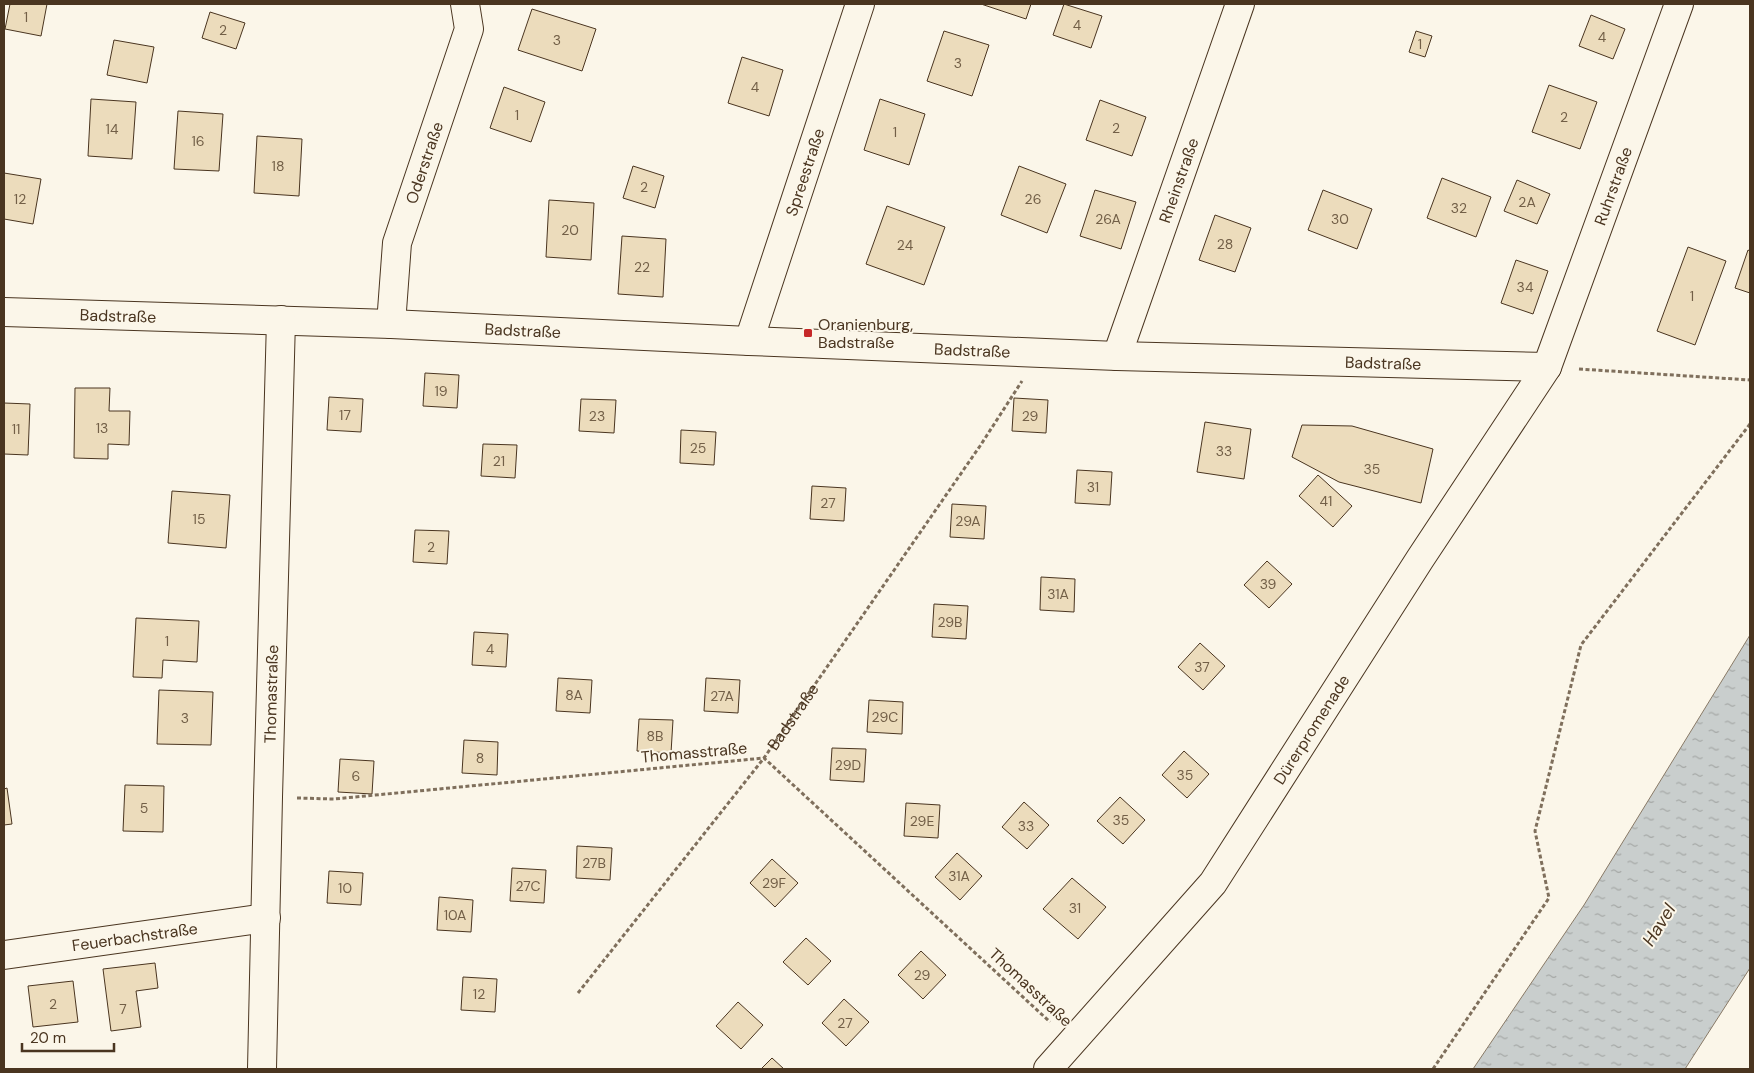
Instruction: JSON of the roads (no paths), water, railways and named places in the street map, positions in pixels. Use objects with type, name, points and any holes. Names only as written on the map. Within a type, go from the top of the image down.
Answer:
[{"type":"street","name":"Oderstraße","points":[[391,324],[397,244],[469,29],[465,4]]},
{"type":"street","name":"Spreestraße","points":[[749,341],[860,4]]},
{"type":"street","name":"Rheinstraße","points":[[1117,356],[1240,4]]},
{"type":"street","name":"Ruhrstraße","points":[[1547,367],[1679,4]]},
{"type":"street","name":"Badstraße","points":[[4,312],[391,324],[1117,356],[1547,367]]},
{"type":"street","name":"Thomastraße","points":[[262,1069],[281,320]]},
{"type":"street","name":"Dürerpromenade","points":[[1048,1069],[1213,883],[1420,559],[1547,367]]},
{"type":"street","name":"Feuerbachstraße","points":[[4,954],[266,918]]},
{"type":"water","name":"Havel","points":[[1750,635],[1750,968],[1685,1069],[1473,1069],[1584,905]]},
{"type":"place","name":"Oranienburg, Badstraße","points":[[808,333]]}]
